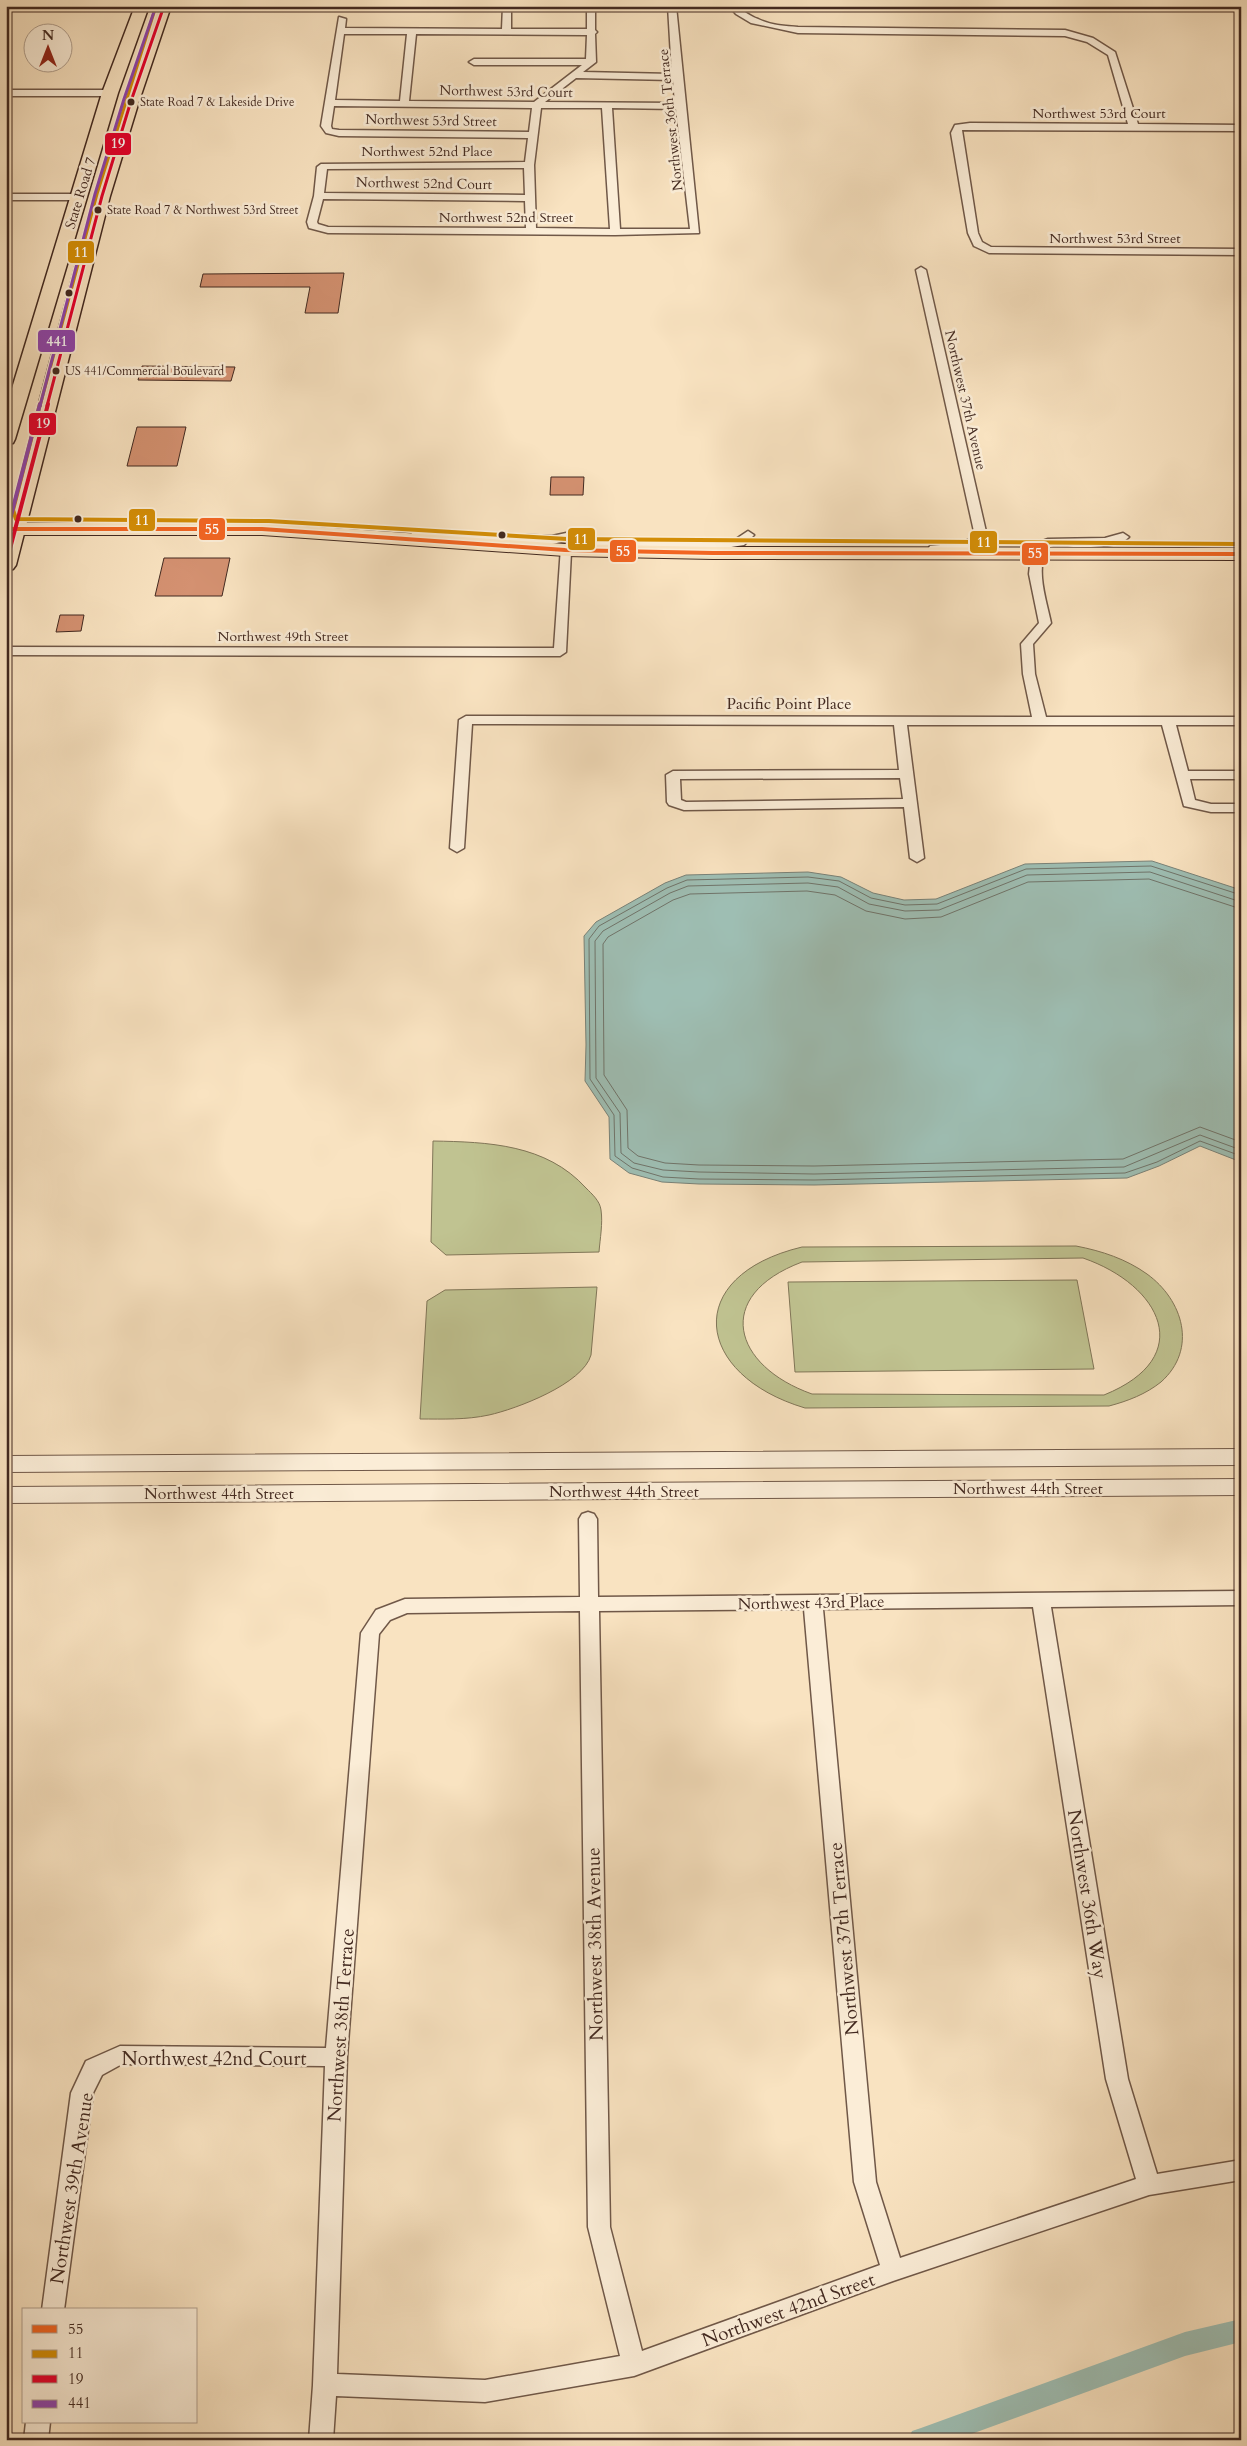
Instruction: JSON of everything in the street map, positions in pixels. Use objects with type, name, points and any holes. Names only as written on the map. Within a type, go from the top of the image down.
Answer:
[{"type":"highway","points":[[12,520],[269,514],[585,533],[1241,537]]},
{"type":"highway","points":[[12,520],[262,529],[565,550],[1241,554]]},
{"type":"main road","points":[[142,6],[146,14],[162,12]]},
{"type":"main road","name":"State Road 7","points":[[6,439],[48,294],[110,93],[142,6]]},
{"type":"main road","name":"State Road 7","points":[[6,566],[12,520],[74,310],[100,203],[131,101],[162,12]]},
{"type":"main road","points":[[110,93],[125,96],[131,101]]},
{"type":"main road","points":[[81,188],[94,202],[100,203]]},
{"type":"main road","points":[[48,294],[55,304],[74,310]]},
{"type":"street","points":[[506,32],[508,6]]},
{"type":"street","points":[[531,231],[529,165],[537,104],[591,62],[592,6]]},
{"type":"street","name":"Northwest 36th Terrace","points":[[672,6],[677,77],[682,106],[695,231]]},
{"type":"street","points":[[733,6],[739,14],[776,28],[798,30],[1065,33],[1090,40],[1112,54],[1134,127]]},
{"type":"street","points":[[330,103],[342,19]]},
{"type":"street","points":[[341,31],[593,32]]},
{"type":"street","points":[[404,103],[412,32]]},
{"type":"street","points":[[474,62],[591,62]]},
{"type":"street","points":[[576,74],[677,77]]},
{"type":"street","points":[[6,93],[110,93]]},
{"type":"street","name":"Northwest 53rd Court","points":[[330,103],[682,106]]},
{"type":"street","name":"Northwest 53rd Street","points":[[330,103],[326,126],[329,131],[532,135]]},
{"type":"street","points":[[607,106],[615,232]]},
{"type":"street","name":"Northwest 53rd Court","points":[[989,250],[978,244],[974,233],[956,133],[958,127],[1241,128]]},
{"type":"street","name":"Northwest 52nd Place","points":[[318,196],[322,167],[324,166],[529,165]]},
{"type":"street","points":[[6,197],[81,188]]},
{"type":"street","name":"Northwest 52nd Street","points":[[318,196],[312,222],[317,229],[695,231]]},
{"type":"street","name":"Northwest 52nd Court","points":[[318,196],[529,198]]},
{"type":"street","name":"Northwest 53rd Street","points":[[989,250],[1241,252]]},
{"type":"street","name":"Northwest 37th Avenue","points":[[922,270],[980,536]]},
{"type":"street","points":[[414,540],[416,536],[426,535],[552,540],[585,533]]},
{"type":"street","points":[[565,550],[595,543],[725,544],[740,542],[748,535]]},
{"type":"street","points":[[902,553],[963,546],[978,541],[980,536]]},
{"type":"street","points":[[1040,720],[1029,674],[1027,644],[1045,622],[1035,570],[1036,553],[1040,546],[1048,543],[1106,542],[1123,537]]},
{"type":"street","name":"Northwest 49th Street","points":[[6,651],[560,652],[565,550]]},
{"type":"street","name":"Pacific Point Place","points":[[457,848],[466,720],[1241,721]]},
{"type":"street","points":[[900,720],[917,858]]},
{"type":"street","points":[[1168,721],[1189,803],[1211,808],[1241,808]]},
{"type":"street","points":[[907,774],[673,775],[674,802],[684,806],[910,803]]},
{"type":"street","points":[[1182,775],[1241,775]]},
{"type":"street","name":"Northwest 44th Street","points":[[6,1464],[1241,1457]]},
{"type":"street","name":"Northwest 44th Street","points":[[6,1495],[1241,1487]]},
{"type":"street","name":"Northwest 38th Avenue","points":[[588,1519],[599,2227],[634,2365]]},
{"type":"street","name":"Northwest 43rd Place","points":[[384,1615],[405,1606],[1241,1598]]},
{"type":"street","name":"Northwest 36th Way","points":[[1041,1600],[1117,2079],[1149,2185]]},
{"type":"street","name":"Northwest 37th Terrace","points":[[812,1602],[865,2182],[893,2271]]},
{"type":"street","name":"Northwest 38th Terrace","points":[[321,2440],[325,2385],[336,2057],[370,1633],[384,1615]]},
{"type":"street","name":"Northwest 42nd Court","points":[[94,2068],[120,2055],[336,2057]]},
{"type":"street","name":"Northwest 39th Avenue","points":[[54,2308],[82,2093],[94,2068]]},
{"type":"street","name":"Northwest 42nd Street","points":[[325,2385],[485,2391],[634,2365],[893,2271],[1149,2185],[1241,2170]]},
{"type":"street","points":[[36,2440],[38,2424]]},
{"type":"green space","points":[[433,1141],[515,1148],[553,1162],[570,1173],[593,1195],[600,1207],[602,1220],[599,1252],[446,1255],[431,1242]]},
{"type":"green space","points":[[1076,1246],[1095,1250],[1122,1260],[1147,1274],[1170,1297],[1181,1325],[1182,1340],[1179,1355],[1172,1369],[1161,1382],[1136,1397],[1109,1406],[805,1408],[768,1393],[741,1373],[723,1350],[716,1326],[721,1302],[736,1280],[763,1261],[802,1247]],"holes":[[[1083,1258],[1110,1270],[1132,1285],[1149,1303],[1158,1322],[1159,1342],[1151,1361],[1133,1379],[1104,1395],[812,1394],[785,1382],[764,1366],[750,1349],[744,1330],[745,1311],[754,1293],[773,1276],[802,1262]]]},
{"type":"green space","points":[[1077,1280],[1094,1369],[795,1372],[788,1282]]},
{"type":"green space","points":[[597,1287],[591,1355],[585,1366],[575,1376],[547,1394],[501,1412],[472,1418],[420,1419],[427,1301],[445,1290]]},
{"type":"water","points":[[1152,861],[1241,890],[1241,1162],[1200,1146],[1159,1166],[1127,1178],[814,1185],[662,1182],[629,1173],[610,1159],[609,1117],[585,1081],[584,936],[596,922],[665,883],[686,875],[808,872],[841,877],[873,893],[904,900],[936,899],[1025,864]]},
{"type":"building","points":[[344,273],[338,313],[305,313],[310,287],[200,287],[203,274]]},
{"type":"building","points":[[142,366],[235,367],[231,381],[138,380]]},
{"type":"building","points":[[137,427],[186,427],[177,466],[127,466]]},
{"type":"building","points":[[551,477],[584,477],[583,495],[550,495]]},
{"type":"building","points":[[164,558],[230,558],[222,596],[155,596]]},
{"type":"building","points":[[60,615],[84,615],[81,631],[56,632]]},
{"type":"waterway","points":[[921,2440],[1185,2344],[1241,2330]]},
{"type":"transit line","name":"11","points":[[156,6],[97,194],[13,510],[16,519],[269,521],[567,539],[1241,544]]},
{"type":"transit line","name":"441","points":[[6,535],[95,194],[124,99],[156,6]]},
{"type":"transit line","name":"19","points":[[6,564],[102,196],[131,101],[164,6]]},
{"type":"transit line","name":"55","points":[[6,529],[262,529],[565,550],[713,553],[1241,554]]},
{"type":"place","name":"State Road 7 & Lakeside Drive","points":[[131,102]]},
{"type":"place","name":"State Road 7 & Northwest 53rd Street","points":[[98,210]]},
{"type":"place","name":"US 441/Commercial Boulevard","points":[[56,371]]}]
